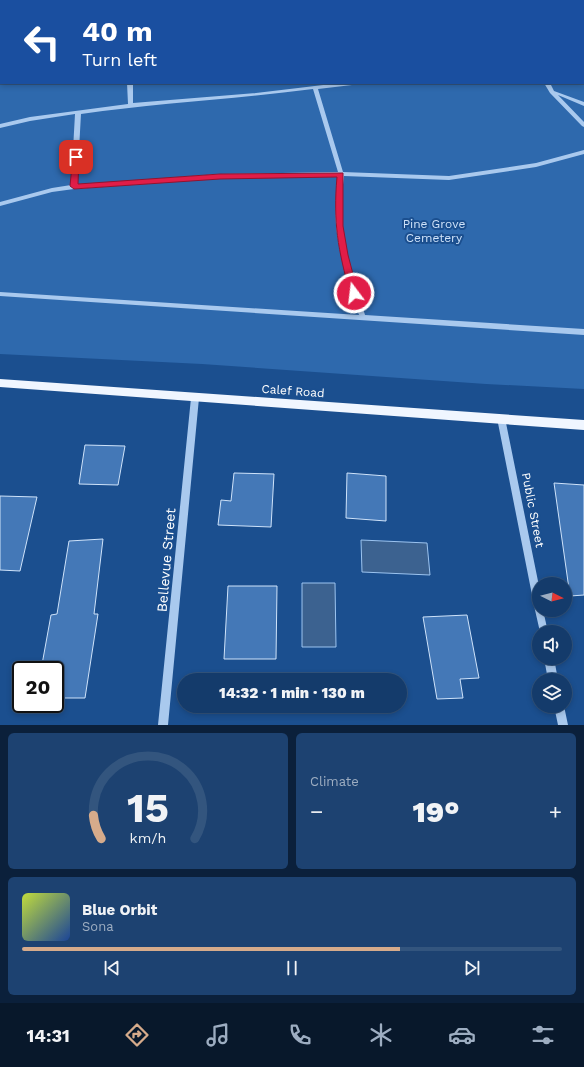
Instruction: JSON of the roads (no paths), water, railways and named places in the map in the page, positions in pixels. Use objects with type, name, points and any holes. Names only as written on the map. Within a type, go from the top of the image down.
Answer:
[{"type":"main road","name":"Calef Road","points":[[0,383],[584,425]]},
{"type":"street","points":[[130,84],[131,105]]},
{"type":"street","points":[[0,126],[30,119],[131,105],[256,95],[345,84]]},
{"type":"street","points":[[548,84],[552,92],[584,125]]},
{"type":"street","points":[[315,88],[341,174],[338,203],[339,226],[344,255],[363,318]]},
{"type":"street","points":[[552,92],[584,104]]},
{"type":"street","points":[[74,186],[78,113]]},
{"type":"street","points":[[0,204],[44,192],[74,186],[220,176],[341,174],[449,178],[536,164],[584,152]]},
{"type":"street","points":[[0,294],[584,332]]},
{"type":"street","name":"Bellevue Street","points":[[163,725],[195,398]]},
{"type":"street","name":"Public Street","points":[[501,418],[533,577]]},
{"type":"street","points":[[560,713],[562,725]]},
{"type":"park label","name":"Pine Grove Cemetery","points":[[434,231]]}]
